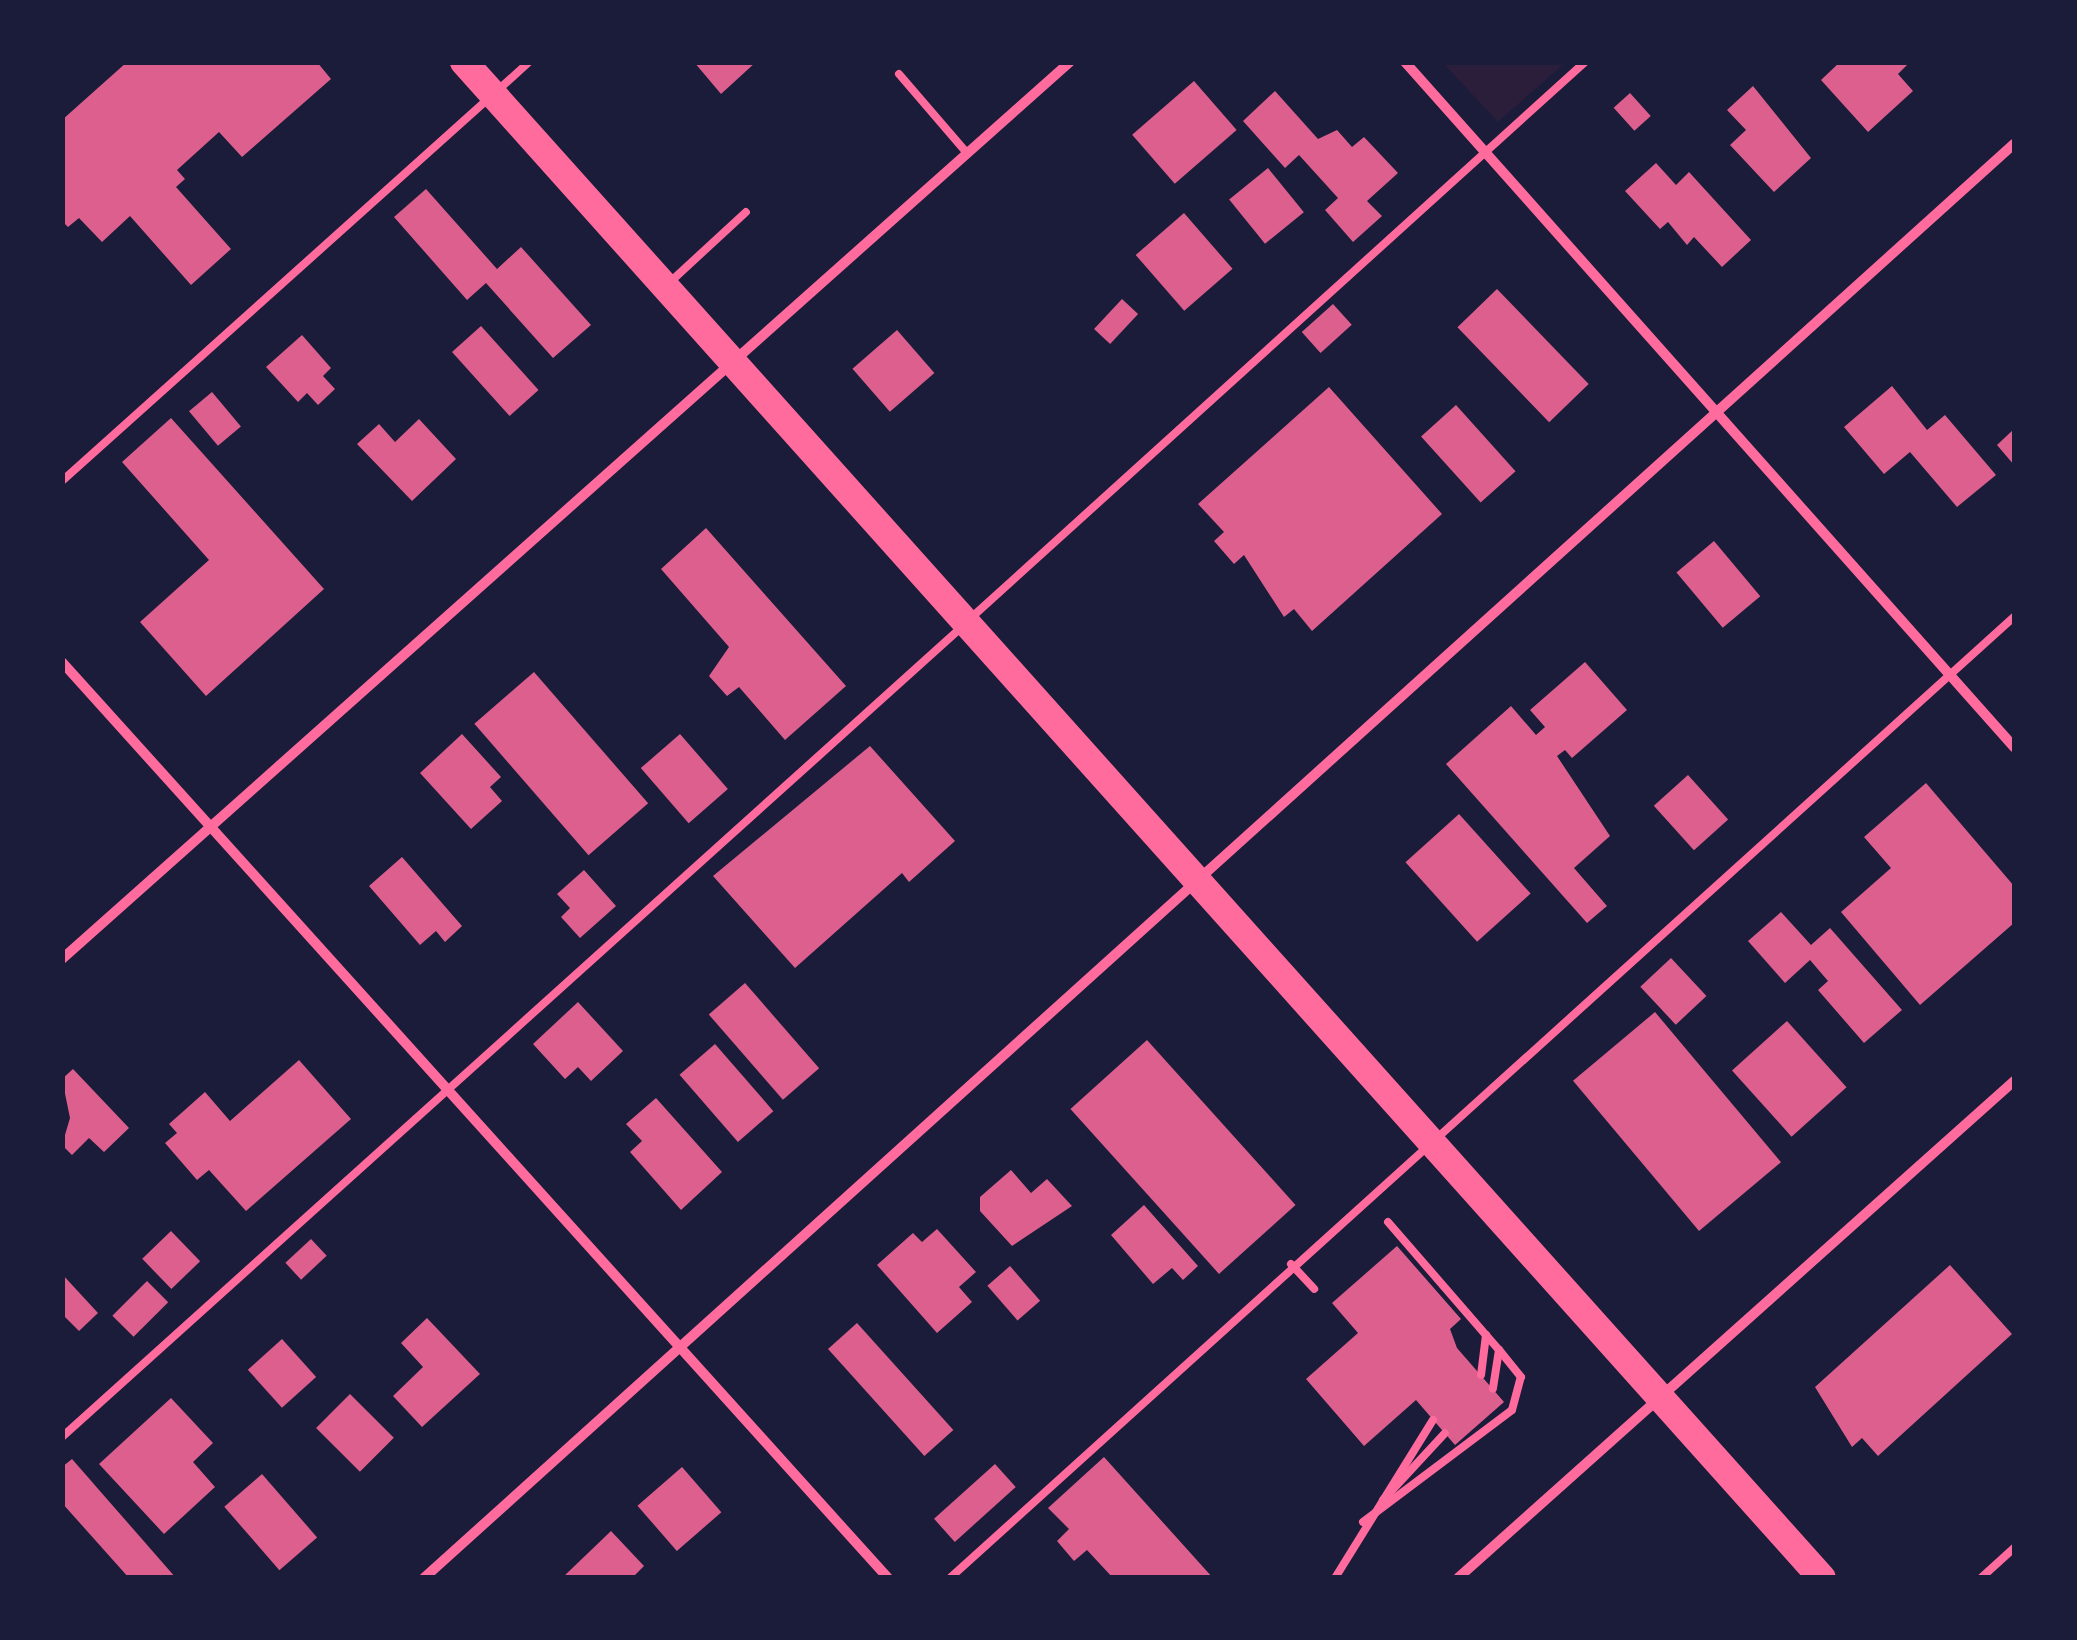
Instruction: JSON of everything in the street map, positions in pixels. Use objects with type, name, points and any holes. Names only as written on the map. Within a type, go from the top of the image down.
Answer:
[{"type":"highway","points":[[464,62],[1822,1578]]},
{"type":"street","points":[[62,960],[728,361],[1070,62]]},
{"type":"street","points":[[1405,62],[2014,747]]},
{"type":"street","points":[[424,1578],[2014,144]]},
{"type":"street","points":[[62,662],[888,1578]]},
{"type":"street","points":[[1458,1578],[2014,1081]]},
{"type":"lane","points":[[62,481],[528,62]]},
{"type":"lane","points":[[62,1437],[1585,62]]},
{"type":"lane","points":[[899,74],[966,152]]},
{"type":"lane","points":[[663,288],[746,212]]},
{"type":"lane","points":[[950,1578],[1428,1138],[2014,617]]},
{"type":"lane","points":[[1363,1522],[1512,1410],[1521,1377],[1388,1222]]},
{"type":"lane","points":[[1292,1264],[1314,1289]]},
{"type":"lane","points":[[1481,1375],[1486,1335]]},
{"type":"lane","points":[[1493,1389],[1499,1350]]},
{"type":"lane","points":[[1335,1578],[1363,1522],[1434,1420]]},
{"type":"lane","points":[[1363,1522],[1445,1433]]},
{"type":"lane","points":[[1981,1578],[2014,1548]]},
{"type":"shaded area","points":[[1443,63],[1565,63],[1498,122]]},
{"type":"building","points":[[127,62],[317,62],[331,79],[242,157],[219,132],[177,170],[185,179],[176,187],[231,249],[191,285],[130,216],[102,242],[79,218],[68,227],[62,221],[62,120]]},
{"type":"building","points":[[694,62],[756,62],[721,94]]},
{"type":"building","points":[[1840,62],[1910,62],[1898,74],[1913,91],[1868,132],[1821,80]]},
{"type":"building","points":[[1194,81],[1237,130],[1175,184],[1132,135]]},
{"type":"building","points":[[1753,86],[1811,158],[1774,192],[1730,145],[1746,130],[1727,110]]},
{"type":"building","points":[[1275,91],[1318,139],[1337,130],[1352,147],[1364,137],[1398,173],[1367,201],[1382,216],[1353,242],[1325,210],[1338,198],[1299,155],[1285,168],[1243,121]]},
{"type":"building","points":[[1630,93],[1651,116],[1634,131],[1614,108]]},
{"type":"building","points":[[1656,163],[1676,185],[1689,172],[1751,240],[1722,267],[1694,237],[1687,245],[1668,222],[1660,229],[1625,191]]},
{"type":"building","points":[[1268,168],[1304,212],[1265,244],[1229,199]]},
{"type":"building","points":[[426,189],[497,269],[521,247],[591,325],[553,358],[486,283],[467,300],[394,217]]},
{"type":"building","points":[[1184,213],[1233,269],[1184,311],[1136,255]]},
{"type":"building","points":[[1497,289],[1589,384],[1549,422],[1457,327]]},
{"type":"building","points":[[1122,299],[1138,314],[1110,344],[1094,329]]},
{"type":"building","points":[[1333,304],[1352,325],[1321,353],[1302,332]]},
{"type":"building","points":[[481,326],[539,390],[510,416],[452,352]]},
{"type":"building","points":[[897,330],[934,373],[890,412],[852,369]]},
{"type":"building","points":[[302,335],[331,368],[323,376],[335,389],[318,405],[307,393],[298,402],[266,367]]},
{"type":"building","points":[[1892,386],[1927,430],[1945,415],[1996,475],[1957,507],[1910,452],[1884,474],[1844,427]]},
{"type":"building","points":[[1329,387],[1442,514],[1312,631],[1294,609],[1284,617],[1244,555],[1234,564],[1214,541],[1224,532],[1198,504]]},
{"type":"building","points":[[212,392],[241,426],[218,446],[189,411]]},
{"type":"building","points":[[1456,405],[1516,471],[1481,503],[1421,436]]},
{"type":"building","points":[[171,418],[324,589],[206,696],[140,622],[209,560],[122,462]]},
{"type":"building","points":[[419,419],[456,459],[412,501],[357,444],[379,424],[395,442]]},
{"type":"building","points":[[2014,429],[2014,465],[1997,445]]},
{"type":"building","points":[[706,528],[846,686],[785,740],[739,687],[727,696],[709,676],[729,647],[661,569]]},
{"type":"building","points":[[1714,541],[1760,596],[1723,628],[1676,572]]},
{"type":"building","points":[[1585,662],[1627,710],[1572,758],[1565,750],[1557,756],[1610,836],[1574,868],[1607,906],[1587,923],[1446,764],[1511,706],[1536,735],[1545,727],[1530,710]]},
{"type":"building","points":[[534,672],[648,803],[589,855],[474,724]]},
{"type":"building","points":[[462,734],[501,777],[490,787],[502,801],[471,829],[420,773]]},
{"type":"building","points":[[680,734],[728,789],[689,823],[641,768]]},
{"type":"building","points":[[870,746],[955,841],[909,882],[902,873],[795,968],[713,876]]},
{"type":"building","points":[[1688,775],[1728,820],[1694,850],[1654,806]]},
{"type":"building","points":[[1926,783],[2014,886],[2014,923],[1920,1005],[1841,912],[1891,868],[1864,837]]},
{"type":"building","points":[[1459,814],[1531,894],[1477,942],[1405,862]]},
{"type":"building","points":[[402,857],[462,926],[445,942],[436,931],[420,945],[369,886]]},
{"type":"building","points":[[584,870],[616,906],[580,938],[561,917],[570,908],[557,894]]},
{"type":"building","points":[[1781,912],[1811,945],[1830,928],[1902,1010],[1864,1043],[1818,990],[1828,981],[1810,960],[1785,983],[1748,941]]},
{"type":"building","points":[[1671,958],[1706,996],[1676,1025],[1640,987]]},
{"type":"building","points":[[745,983],[819,1068],[783,1100],[709,1014]]},
{"type":"building","points":[[578,1002],[623,1051],[591,1081],[578,1067],[565,1079],[533,1044]]},
{"type":"building","points":[[1655,1012],[1781,1162],[1699,1231],[1573,1081]]},
{"type":"building","points":[[1787,1021],[1847,1087],[1792,1137],[1732,1071]]},
{"type":"building","points":[[1147,1040],[1296,1205],[1219,1274],[1070,1109]]},
{"type":"building","points":[[715,1044],[773,1111],[738,1142],[680,1075]]},
{"type":"building","points":[[299,1060],[351,1119],[246,1211],[209,1170],[197,1180],[165,1143],[177,1133],[169,1124],[205,1092],[230,1121]]},
{"type":"building","points":[[73,1069],[129,1128],[104,1152],[89,1138],[72,1155],[62,1145],[70,1118],[62,1079]]},
{"type":"building","points":[[656,1098],[722,1172],[681,1210],[630,1152],[642,1141],[626,1124]]},
{"type":"building","points":[[1011,1170],[1031,1193],[1047,1179],[1072,1206],[1012,1246],[980,1211],[980,1197]]},
{"type":"building","points":[[1144,1205],[1198,1266],[1183,1280],[1172,1268],[1153,1284],[1111,1235]]},
{"type":"building","points":[[937,1229],[976,1272],[959,1287],[972,1302],[937,1333],[877,1265],[913,1233],[922,1242]]},
{"type":"building","points":[[171,1231],[200,1261],[171,1289],[142,1259]]},
{"type":"building","points":[[311,1239],[327,1256],[301,1280],[285,1263]]},
{"type":"building","points":[[1397,1246],[1461,1319],[1450,1329],[1457,1348],[1504,1402],[1455,1445],[1416,1400],[1364,1446],[1306,1379],[1358,1333],[1332,1303]]},
{"type":"building","points":[[1950,1265],[2012,1334],[1878,1456],[1862,1438],[1852,1447],[1815,1387]]},
{"type":"building","points":[[1010,1266],[1040,1301],[1018,1320],[987,1286]]},
{"type":"building","points":[[62,1274],[98,1313],[79,1331],[62,1314]]},
{"type":"building","points":[[147,1281],[168,1302],[134,1337],[112,1316]]},
{"type":"building","points":[[427,1318],[480,1374],[422,1427],[393,1396],[423,1367],[401,1343]]},
{"type":"building","points":[[857,1323],[953,1430],[924,1456],[828,1349]]},
{"type":"building","points":[[282,1339],[316,1377],[282,1408],[248,1370]]},
{"type":"building","points":[[350,1394],[394,1438],[360,1472],[316,1428]]},
{"type":"building","points":[[171,1398],[213,1443],[193,1462],[215,1487],[164,1534],[99,1464]]},
{"type":"building","points":[[1104,1457],[1213,1578],[1113,1578],[1087,1550],[1074,1561],[1057,1541],[1069,1529],[1048,1508]]},
{"type":"building","points":[[72,1459],[176,1578],[129,1578],[62,1503],[62,1467]]},
{"type":"building","points":[[995,1464],[1016,1487],[955,1542],[934,1519]]},
{"type":"building","points":[[682,1467],[721,1512],[677,1551],[637,1506]]},
{"type":"building","points":[[262,1474],[317,1537],[279,1570],[224,1507]]},
{"type":"building","points":[[611,1531],[644,1566],[632,1578],[562,1578]]}]
